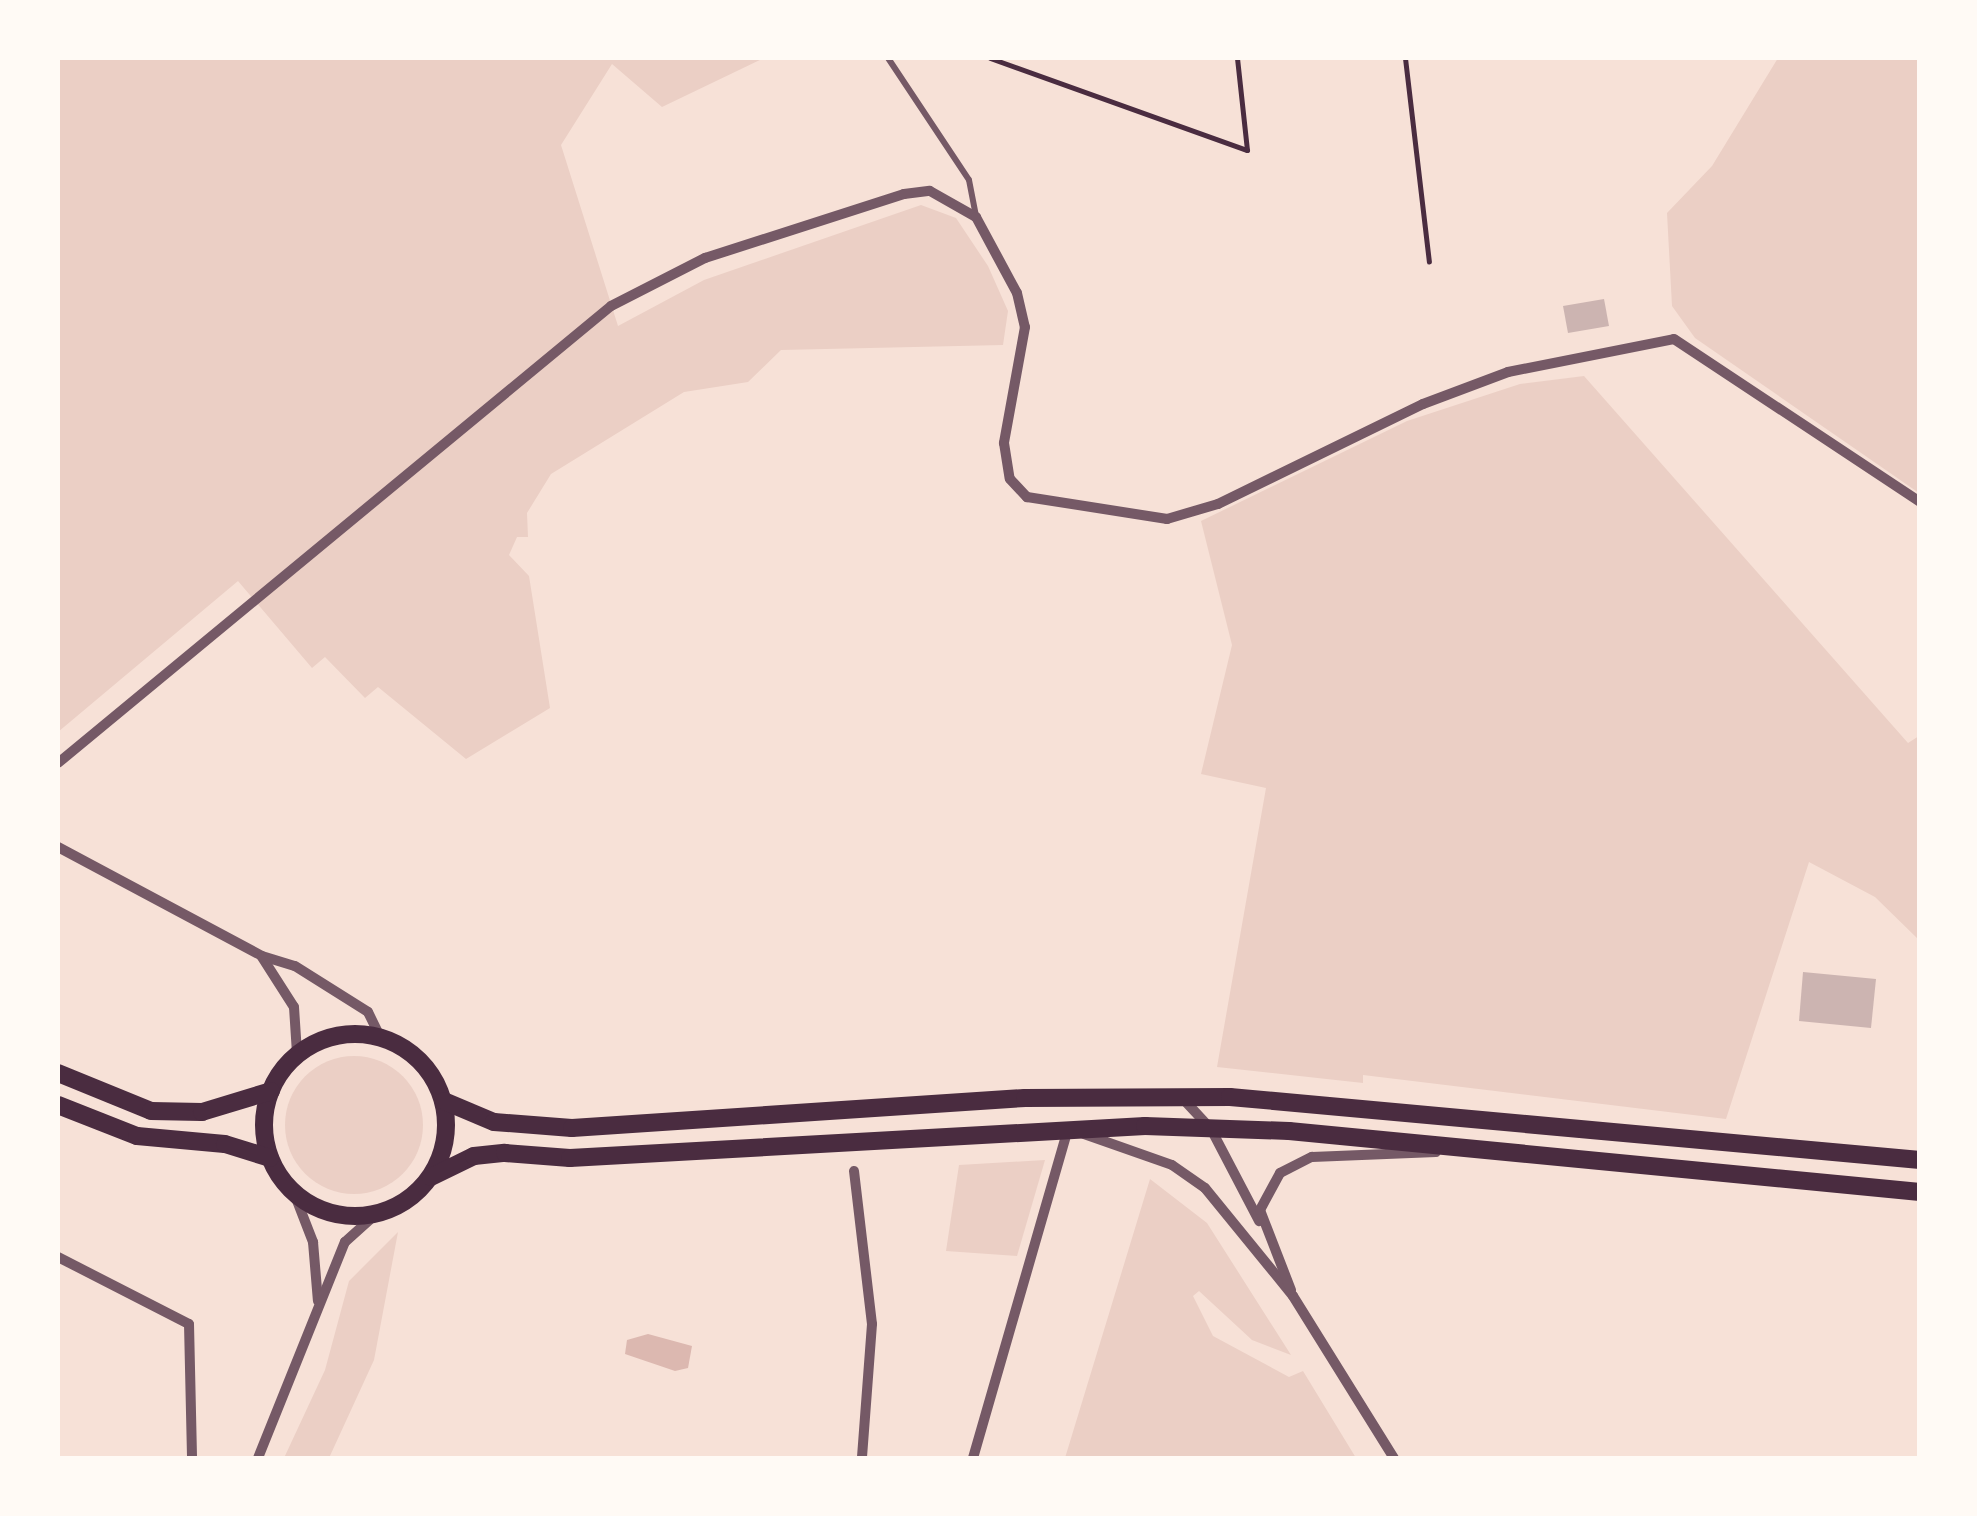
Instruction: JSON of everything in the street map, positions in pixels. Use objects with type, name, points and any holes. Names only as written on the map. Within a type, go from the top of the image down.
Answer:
[{"type":"main road","points":[[431,1177],[447,1127],[444,1101],[420,1060],[380,1036],[322,1040],[297,1054],[270,1091],[264,1136],[270,1158],[294,1193],[332,1214],[375,1215],[397,1208],[431,1177],[474,1156],[505,1153],[570,1158],[1067,1128],[1212,1129],[1920,1192]]},
{"type":"main road","points":[[58,1073],[151,1111],[202,1112],[270,1091]]},
{"type":"main road","points":[[444,1101],[494,1122],[572,1128],[1025,1098],[1178,1096],[1290,1101],[1920,1160]]},
{"type":"main road","points":[[58,1105],[138,1136],[224,1144],[270,1158]]},
{"type":"street","points":[[58,763],[611,306],[705,258],[904,194],[930,191],[976,217],[1017,293],[1025,327],[1004,442],[1010,479],[1027,497],[1167,519],[1218,504],[1422,404],[1508,372],[1674,339],[1920,502]]},
{"type":"street","points":[[58,847],[262,956],[295,966],[368,1012],[380,1036]]},
{"type":"street","points":[[262,956],[290,996],[297,1054]]},
{"type":"street","points":[[1178,1096],[1212,1129],[1293,1296]]},
{"type":"street","points":[[973,1458],[1067,1128],[1172,1165],[1205,1188],[1293,1296],[1394,1458]]},
{"type":"street","points":[[1264,1230],[1260,1210],[1268,1188],[1280,1173],[1312,1157],[1476,1150]]},
{"type":"street","points":[[854,1172],[872,1324],[862,1458]]},
{"type":"street","points":[[294,1193],[313,1242],[318,1302]]},
{"type":"street","points":[[258,1458],[300,1366],[318,1302],[345,1242],[375,1215]]},
{"type":"street","points":[[58,1256],[189,1324],[192,1458]]},
{"type":"lane","points":[[888,58],[968,180],[976,217]]},
{"type":"path","points":[[990,58],[1248,150],[1237,58]]},
{"type":"path","points":[[1405,58],[1429,262]]},
{"type":"shaded area","points":[[58,58],[764,58],[662,107],[612,64],[561,145],[618,326],[704,280],[921,205],[956,218],[988,266],[1008,311],[1003,345],[781,350],[748,382],[684,392],[551,474],[527,513],[528,537],[517,537],[509,555],[529,576],[550,708],[466,759],[378,687],[365,698],[325,657],[312,668],[238,581],[58,732]]},
{"type":"shaded area","points":[[1778,58],[1919,58],[1919,493],[1695,338],[1672,306],[1667,213],[1712,166]]},
{"type":"shaded area","points":[[1584,376],[1908,743],[1919,736],[1919,940],[1875,897],[1809,862],[1726,1119],[1363,1075],[1363,1083],[1217,1067],[1266,788],[1201,774],[1232,645],[1201,521],[1407,421],[1520,384]]},
{"type":"shaded area","points":[[354,1056],[380,1061],[403,1076],[418,1099],[423,1125],[418,1151],[403,1174],[380,1189],[354,1194],[328,1189],[305,1174],[290,1151],[285,1125],[290,1099],[305,1076],[328,1061]]},
{"type":"shaded area","points":[[1045,1160],[1017,1256],[946,1251],[959,1165]]},
{"type":"shaded area","points":[[1150,1179],[1207,1223],[1291,1355],[1252,1340],[1199,1291],[1193,1296],[1213,1336],[1289,1377],[1303,1371],[1356,1458],[1065,1458]]},
{"type":"shaded area","points":[[398,1232],[374,1360],[329,1458],[284,1458],[325,1370],[349,1281]]},
{"type":"shaded area","points":[[648,1334],[692,1346],[688,1368],[675,1371],[625,1354],[627,1340]]},
{"type":"building","points":[[1604,299],[1609,326],[1568,333],[1563,306]]},
{"type":"building","points":[[1803,972],[1876,979],[1871,1028],[1799,1021]]}]
